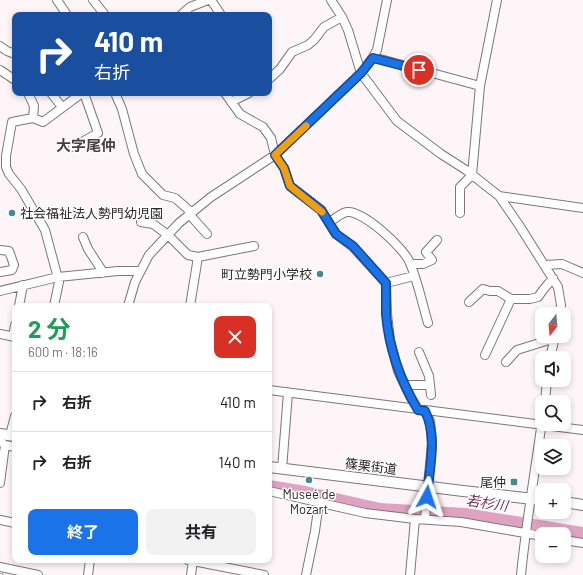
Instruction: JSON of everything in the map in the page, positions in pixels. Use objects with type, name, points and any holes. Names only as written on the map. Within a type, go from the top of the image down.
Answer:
[{"type":"main road","name":"篠栗街道","points":[[272,467],[535,499]]},
{"type":"main road","points":[[571,503],[583,505]]},
{"type":"street","points":[[57,0],[65,12]]},
{"type":"street","points":[[93,0],[103,12]]},
{"type":"street","points":[[184,12],[190,7],[208,0]]},
{"type":"street","points":[[211,0],[220,12]]},
{"type":"street","points":[[331,0],[348,30],[361,73],[397,120],[499,196],[553,278],[558,287],[561,307]]},
{"type":"street","points":[[129,303],[135,282],[149,255],[190,213],[211,197],[275,155],[361,73],[373,58],[377,50],[388,0]]},
{"type":"street","points":[[460,213],[460,187],[472,175],[480,86],[497,0]]},
{"type":"street","points":[[272,76],[280,69],[292,52],[308,45],[324,27],[342,17]]},
{"type":"street","points":[[0,46],[12,53]]},
{"type":"street","points":[[373,58],[480,86]]},
{"type":"street","points":[[0,70],[12,78]]},
{"type":"street","points":[[29,96],[34,106],[33,118]]},
{"type":"street","points":[[54,96],[62,107]]},
{"type":"street","points":[[55,303],[59,282],[45,230],[21,189],[3,168],[12,122],[33,118],[43,122],[78,96]]},
{"type":"street","points":[[73,147],[98,133],[84,96]]},
{"type":"street","points":[[116,96],[122,109],[134,154],[142,174],[163,195],[175,198],[190,213],[207,234]]},
{"type":"street","points":[[227,96],[240,114],[263,127],[271,138],[275,155],[284,168],[290,186],[321,210],[336,234],[353,246],[386,283],[386,314],[390,340],[398,371],[404,385],[430,421],[432,443],[425,519]]},
{"type":"street","points":[[232,102],[243,96]]},
{"type":"street","points":[[499,196],[583,208]]},
{"type":"street","points":[[329,223],[343,213],[349,211],[368,219],[385,233],[411,264],[428,323]]},
{"type":"street","points":[[141,222],[153,224],[168,235],[188,255],[198,257],[254,246]]},
{"type":"street","points":[[83,237],[102,273]]},
{"type":"street","points":[[411,264],[424,264],[432,260],[426,252],[438,240]]},
{"type":"street","points":[[0,250],[9,251],[14,265],[12,270],[0,272]]},
{"type":"street","points":[[190,303],[198,257]]},
{"type":"street","points":[[545,265],[562,264],[583,273]]},
{"type":"street","points":[[0,291],[58,277],[140,271]]},
{"type":"street","points":[[386,283],[414,276]]},
{"type":"street","points":[[469,302],[483,289],[498,291],[511,298],[530,299],[538,297],[553,278]]},
{"type":"street","points":[[20,303],[23,286]]},
{"type":"street","points":[[485,355],[511,298]]},
{"type":"street","points":[[0,334],[12,337]]},
{"type":"street","points":[[506,362],[517,350],[539,343]]},
{"type":"street","points":[[419,352],[429,376],[431,395]]},
{"type":"street","points":[[404,385],[430,385]]},
{"type":"street","points":[[272,390],[535,423]]},
{"type":"street","points":[[282,468],[288,393]]},
{"type":"street","points":[[0,483],[6,438],[12,423]]},
{"type":"street","points":[[571,428],[583,430]]},
{"type":"street","points":[[538,483],[542,431]]},
{"type":"street","points":[[272,492],[365,513],[415,519],[461,522],[535,535]]},
{"type":"street","points":[[306,575],[320,502]]},
{"type":"street","points":[[521,575],[525,533],[535,505]]},
{"type":"street","points":[[410,575],[415,519]]},
{"type":"street","points":[[0,520],[12,522]]},
{"type":"street","points":[[571,541],[583,543]]},
{"type":"street","points":[[88,575],[90,563]]},
{"type":"street","points":[[190,575],[192,563]]},
{"type":"street","points":[[206,563],[264,575]]},
{"type":"street","points":[[0,567],[38,575]]},
{"type":"waterway","name":"若杉川","points":[[0,436],[8,442],[12,443]]},
{"type":"waterway","name":"若杉川","points":[[272,486],[305,492],[380,509],[465,514],[583,533]]},
{"type":"slow traffic","points":[[306,126],[275,155],[284,168],[290,186],[322,212]]},
{"type":"place","name":"社会福祉法人勢門幼児園","points":[[12,213]]},
{"type":"place","name":"町立勢門小学校","points":[[320,274]]},
{"type":"place","name":"Museé de Mozart","points":[[309,480]]},
{"type":"place","name":"尾仲","points":[[514,482]]},
{"type":"district","name":"大字尾仲","points":[[86,146]]},
{"type":"route","points":[[419,70],[373,58],[361,73],[275,155],[284,168],[290,186],[321,210],[336,234],[353,246],[386,283],[386,314],[390,340],[398,371],[418,410],[425,411],[430,421],[432,443],[427,497]]}]
